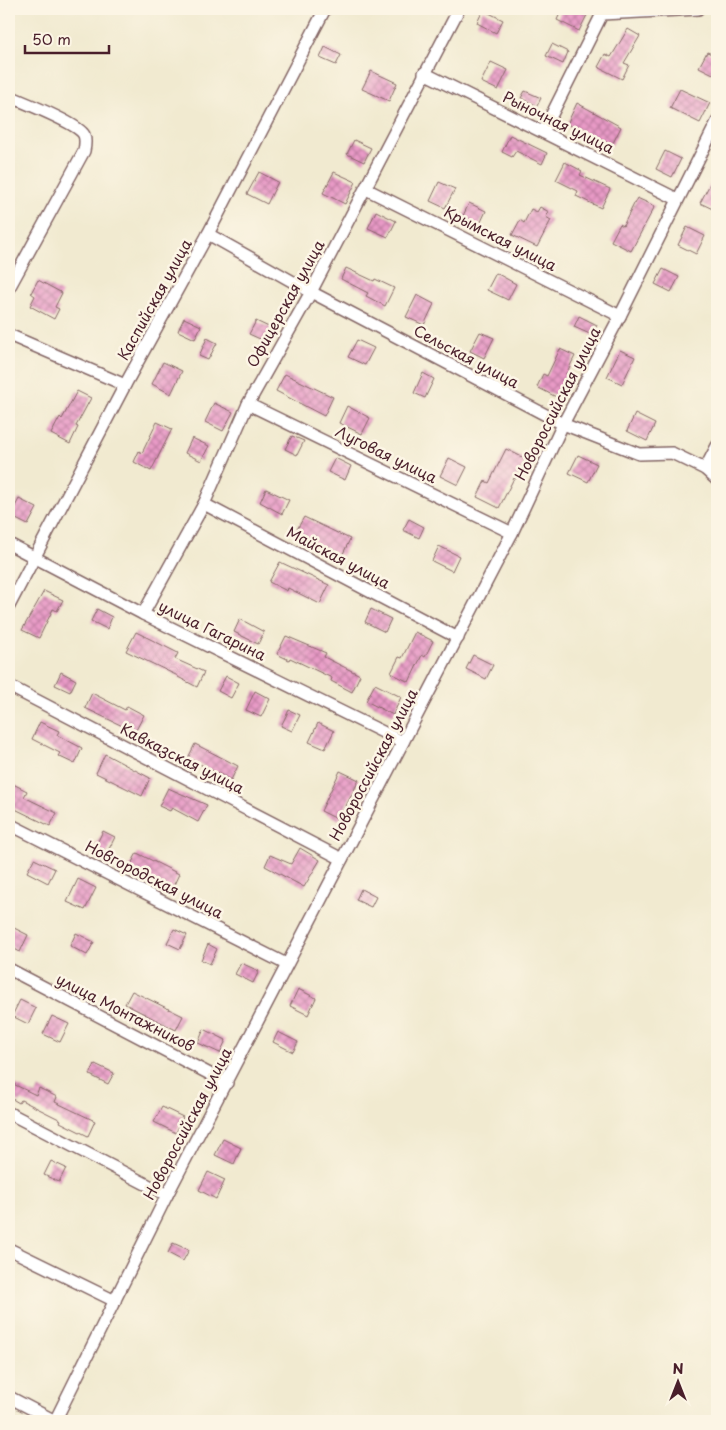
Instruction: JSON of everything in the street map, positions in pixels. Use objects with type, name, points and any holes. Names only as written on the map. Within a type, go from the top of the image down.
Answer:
[{"type":"street","name":"Каспийская улица","points":[[9,606],[208,234],[325,9]]},
{"type":"street","name":"Офицерская улица","points":[[142,614],[204,504],[248,404],[311,292],[459,9]]},
{"type":"street","points":[[543,132],[602,14],[698,9]]},
{"type":"street","name":"Рыночная улица","points":[[424,73],[677,199]]},
{"type":"street","points":[[9,96],[73,125],[82,132],[85,137],[85,144],[84,151],[9,288]]},
{"type":"street","name":"Новороссийская улица","points":[[56,1421],[167,1195],[512,533],[562,424],[620,316],[717,122]]},
{"type":"street","name":"Крымская улица","points":[[366,188],[620,316]]},
{"type":"street","name":"Сельская улица","points":[[208,234],[311,292],[562,424],[639,454],[672,453],[705,469],[717,480]]},
{"type":"street","points":[[9,335],[125,386]]},
{"type":"street","name":"Луговая улица","points":[[248,404],[512,533]]},
{"type":"street","points":[[705,469],[717,446]]},
{"type":"street","name":"Майская улица","points":[[204,504],[458,638]]},
{"type":"street","name":"улица Гагарина","points":[[9,544],[142,614],[403,742]]},
{"type":"street","name":"Кавказская улица","points":[[9,686],[342,859]]},
{"type":"street","name":"Новгородская улица","points":[[9,824],[286,964]]},
{"type":"street","name":"улица Монтажников","points":[[9,969],[227,1083]]},
{"type":"street","points":[[9,1113],[167,1195]]},
{"type":"street","points":[[9,1249],[115,1301]]},
{"type":"street","points":[[9,1397],[56,1421]]},
{"type":"building","points":[[562,9],[590,9],[579,31],[557,20]]},
{"type":"building","points":[[483,10],[503,20],[496,33],[477,23]]},
{"type":"building","points":[[628,29],[640,36],[624,63],[629,65],[622,79],[598,67],[605,54],[611,57]]},
{"type":"building","points":[[552,44],[568,52],[563,64],[546,56]]},
{"type":"building","points":[[325,47],[341,55],[336,65],[320,58]]},
{"type":"building","points":[[707,52],[717,56],[717,76],[699,67]]},
{"type":"building","points":[[491,62],[508,70],[498,90],[481,82]]},
{"type":"building","points":[[371,71],[397,83],[389,101],[362,89]]},
{"type":"building","points":[[680,89],[710,103],[700,123],[670,108]]},
{"type":"building","points":[[525,91],[541,98],[537,106],[521,98]]},
{"type":"building","points":[[577,103],[621,127],[612,145],[567,124]]},
{"type":"building","points":[[510,135],[547,153],[542,164],[516,151],[512,157],[502,152]]},
{"type":"building","points":[[354,140],[371,148],[364,162],[347,154]]},
{"type":"building","points":[[665,151],[681,159],[672,177],[656,169]]},
{"type":"building","points":[[565,162],[582,171],[580,175],[610,189],[601,208],[576,196],[578,191],[556,180]]},
{"type":"building","points":[[259,172],[278,182],[267,204],[247,194]]},
{"type":"building","points":[[334,172],[356,182],[345,204],[323,193]]},
{"type":"building","points":[[439,182],[455,189],[445,208],[430,201]]},
{"type":"building","points":[[710,184],[717,187],[717,211],[700,203]]},
{"type":"building","points":[[637,198],[655,206],[631,251],[611,241],[620,224],[623,226]]},
{"type":"building","points":[[469,203],[486,211],[479,226],[462,218]]},
{"type":"building","points":[[540,207],[549,212],[546,217],[551,220],[537,247],[512,235],[520,220],[524,223],[531,209],[537,212]]},
{"type":"building","points":[[376,211],[396,221],[388,237],[368,228]]},
{"type":"building","points":[[687,227],[705,236],[696,254],[678,245]]},
{"type":"building","points":[[346,268],[394,288],[385,306],[366,296],[368,293],[341,279]]},
{"type":"building","points":[[663,269],[679,277],[671,292],[655,284]]},
{"type":"building","points":[[496,273],[516,284],[508,300],[487,290]]},
{"type":"building","points":[[38,280],[62,293],[55,307],[59,309],[54,319],[30,306],[35,296],[31,293]]},
{"type":"building","points":[[417,295],[434,304],[424,325],[406,317]]},
{"type":"building","points":[[579,316],[597,325],[592,335],[574,327]]},
{"type":"building","points":[[184,318],[201,326],[195,339],[178,331]]},
{"type":"building","points":[[256,321],[275,330],[269,343],[249,334]]},
{"type":"building","points":[[480,332],[494,338],[484,358],[470,351]]},
{"type":"building","points":[[207,338],[217,343],[208,360],[199,356]]},
{"type":"building","points":[[357,340],[374,348],[365,365],[348,357]]},
{"type":"building","points":[[560,349],[575,356],[566,374],[569,375],[558,398],[537,387],[543,374],[547,376]]},
{"type":"building","points":[[620,350],[635,357],[622,384],[607,377]]},
{"type":"building","points":[[163,362],[182,371],[171,394],[152,384]]},
{"type":"building","points":[[423,373],[434,379],[425,398],[414,393]]},
{"type":"building","points":[[285,374],[333,397],[324,416],[276,391]]},
{"type":"building","points":[[77,391],[91,398],[76,426],[78,427],[70,444],[51,434],[60,417],[62,419]]},
{"type":"building","points":[[214,403],[233,412],[223,431],[205,422]]},
{"type":"building","points":[[347,406],[370,418],[362,434],[339,423]]},
{"type":"building","points":[[635,414],[655,424],[647,441],[627,431]]},
{"type":"building","points":[[157,422],[172,429],[151,471],[134,462],[139,451],[142,453]]},
{"type":"building","points":[[292,436],[304,441],[297,455],[285,449]]},
{"type":"building","points":[[192,438],[209,446],[201,461],[185,453]]},
{"type":"building","points":[[506,449],[526,459],[499,508],[477,497],[485,481],[489,483]]},
{"type":"building","points":[[578,455],[597,464],[588,482],[569,473]]},
{"type":"building","points":[[335,458],[351,466],[345,480],[328,472]]},
{"type":"building","points":[[449,458],[467,467],[458,485],[440,476]]},
{"type":"building","points":[[266,489],[289,500],[282,514],[260,502]]},
{"type":"building","points":[[19,499],[37,508],[28,525],[10,516]]},
{"type":"building","points":[[304,517],[350,539],[342,556],[295,533]]},
{"type":"building","points":[[409,519],[424,527],[419,538],[403,530]]},
{"type":"building","points":[[439,546],[459,556],[452,571],[432,561]]},
{"type":"building","points":[[280,562],[329,585],[320,604],[288,588],[287,591],[269,582]]},
{"type":"building","points":[[44,591],[63,600],[57,611],[53,609],[39,638],[22,630]]},
{"type":"building","points":[[97,609],[112,617],[107,629],[91,621]]},
{"type":"building","points":[[371,609],[391,619],[385,632],[365,622]]},
{"type":"building","points":[[240,619],[264,632],[258,644],[234,632]]},
{"type":"building","points":[[136,632],[178,653],[175,659],[204,672],[197,687],[126,651]]},
{"type":"building","points":[[415,632],[433,641],[425,657],[422,655],[409,682],[391,673],[399,657],[402,658]]},
{"type":"building","points":[[286,636],[326,653],[324,657],[360,675],[352,692],[331,681],[332,678],[290,658],[289,660],[277,654]]},
{"type":"building","points":[[473,655],[493,665],[486,679],[466,669]]},
{"type":"building","points":[[61,672],[76,680],[70,692],[55,685]]},
{"type":"building","points":[[226,676],[239,683],[231,698],[218,691]]},
{"type":"building","points":[[375,684],[401,697],[393,715],[366,701]]},
{"type":"building","points":[[255,691],[270,699],[261,717],[246,710]]},
{"type":"building","points":[[92,693],[125,710],[127,706],[144,715],[135,732],[85,708]]},
{"type":"building","points":[[289,710],[300,715],[292,731],[281,726]]},
{"type":"building","points":[[40,722],[59,731],[57,735],[82,748],[75,764],[58,756],[60,753],[32,739]]},
{"type":"building","points":[[318,723],[334,731],[325,749],[309,742]]},
{"type":"building","points":[[195,744],[238,766],[231,780],[188,758]]},
{"type":"building","points":[[105,754],[150,778],[142,796],[96,773]]},
{"type":"building","points":[[340,771],[359,780],[339,820],[321,811]]},
{"type":"building","points":[[9,782],[27,791],[24,797],[57,813],[50,826],[9,806]]},
{"type":"building","points":[[168,788],[207,805],[198,822],[172,808],[170,811],[159,806]]},
{"type":"building","points":[[103,831],[115,837],[106,855],[94,849]]},
{"type":"building","points":[[300,848],[320,860],[304,887],[265,866],[270,855],[291,864]]},
{"type":"building","points":[[137,853],[179,874],[172,889],[129,868]]},
{"type":"building","points":[[34,859],[55,869],[48,883],[27,872]]},
{"type":"building","points":[[78,879],[96,888],[85,910],[67,902]]},
{"type":"building","points":[[361,889],[376,897],[371,907],[356,900]]},
{"type":"building","points":[[12,927],[28,935],[20,952],[9,946],[9,933]]},
{"type":"building","points":[[174,929],[187,935],[180,949],[167,943]]},
{"type":"building","points":[[76,933],[94,942],[87,955],[70,946]]},
{"type":"building","points":[[208,944],[217,949],[210,964],[201,960]]},
{"type":"building","points":[[241,963],[259,971],[253,983],[235,974]]},
{"type":"building","points":[[298,989],[316,998],[308,1015],[290,1006]]},
{"type":"building","points":[[132,991],[183,1016],[176,1030],[125,1004]]},
{"type":"building","points":[[20,1000],[36,1008],[28,1024],[12,1016]]},
{"type":"building","points":[[52,1016],[69,1024],[60,1042],[43,1034]]},
{"type":"building","points":[[204,1029],[226,1040],[220,1053],[198,1043]]},
{"type":"building","points":[[278,1032],[298,1042],[293,1052],[273,1042]]},
{"type":"building","points":[[95,1064],[114,1073],[108,1084],[90,1075]]},
{"type":"building","points":[[9,1082],[36,1095],[39,1088],[57,1097],[55,1102],[95,1121],[88,1136],[21,1100],[19,1103],[9,1097]]},
{"type":"building","points":[[162,1107],[183,1117],[176,1133],[154,1122]]},
{"type":"building","points":[[223,1139],[241,1148],[234,1164],[215,1155]]},
{"type":"building","points":[[51,1161],[66,1168],[59,1182],[44,1175]]},
{"type":"building","points":[[208,1172],[225,1180],[216,1199],[199,1190]]},
{"type":"building","points":[[173,1243],[189,1250],[183,1261],[168,1253]]}]
